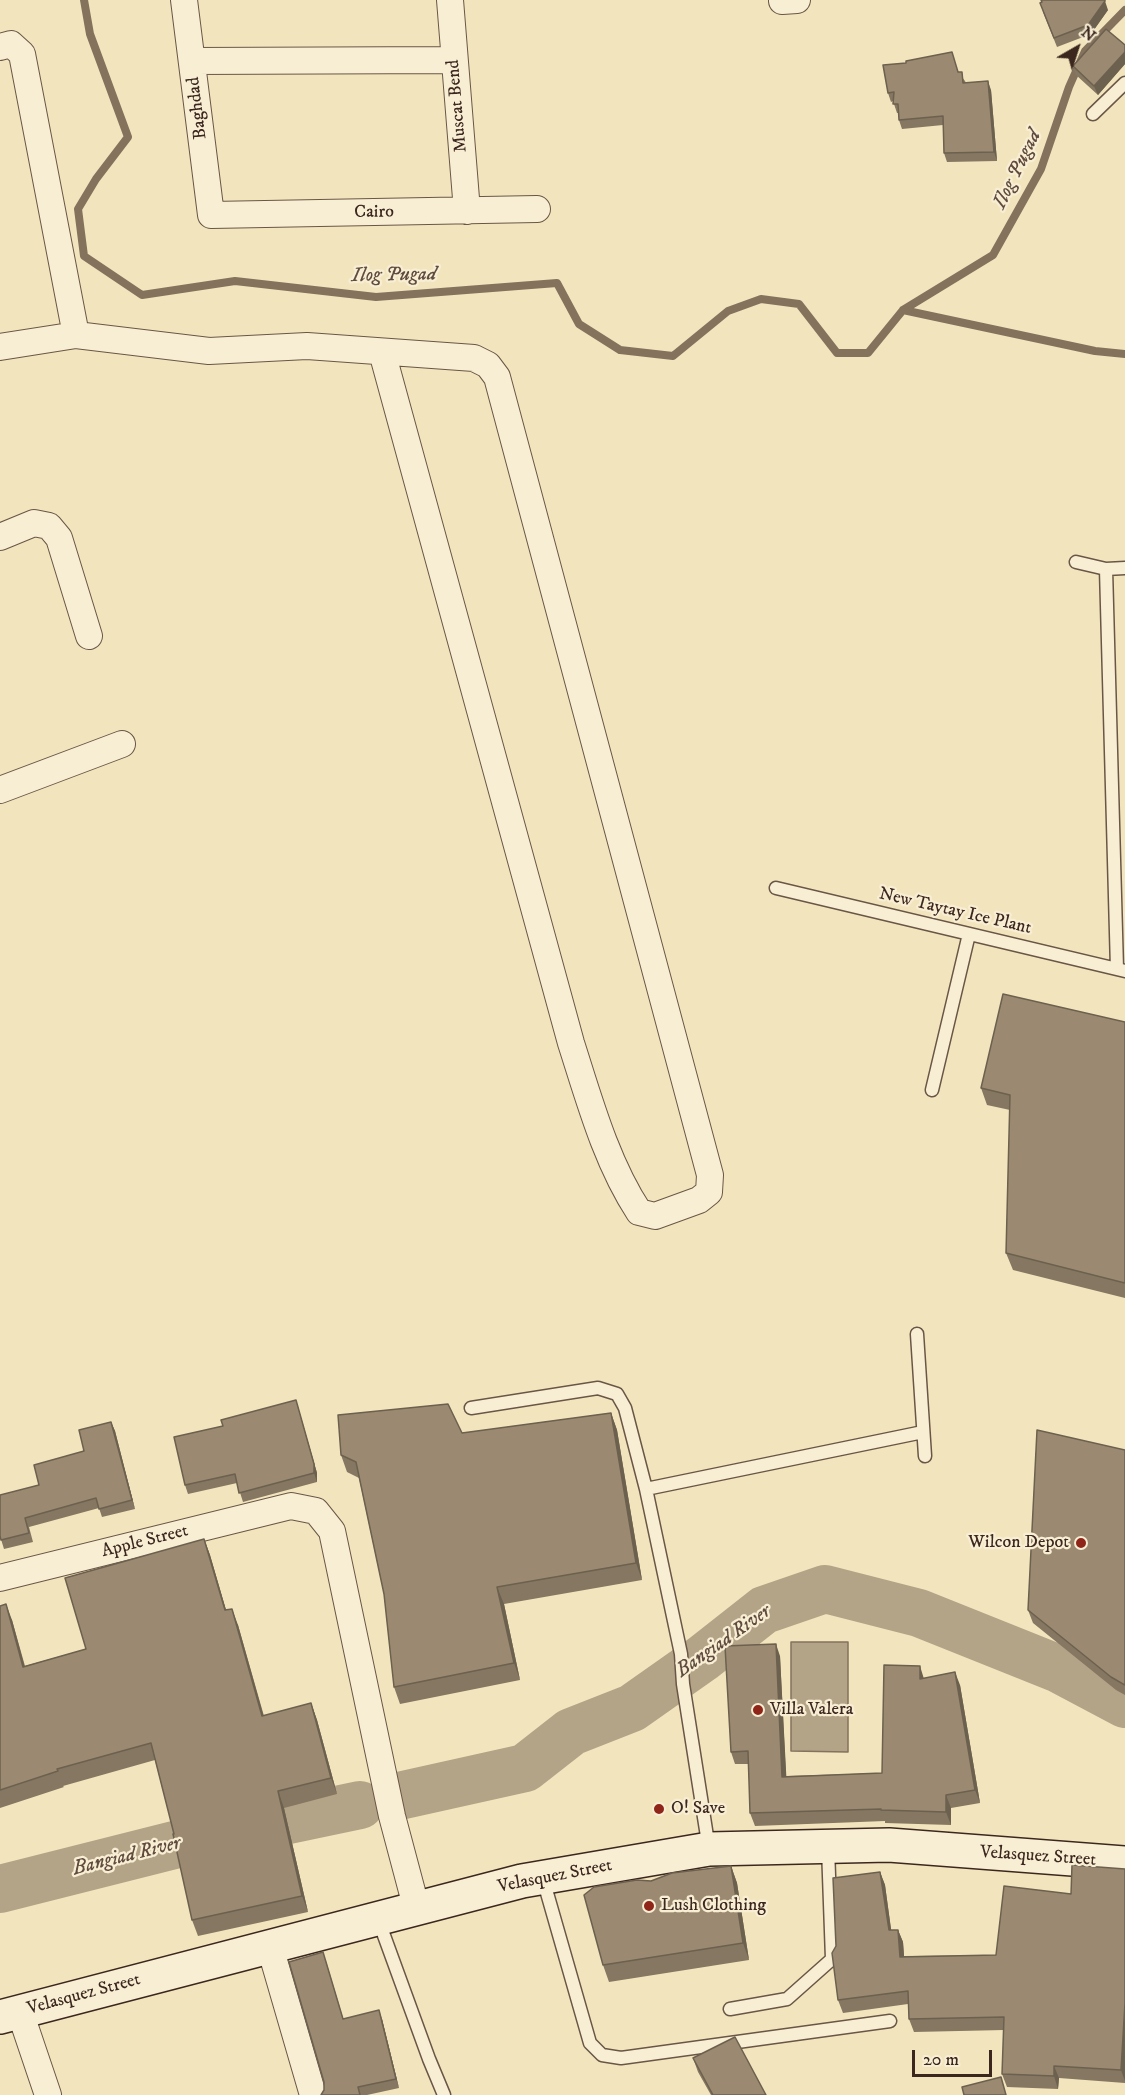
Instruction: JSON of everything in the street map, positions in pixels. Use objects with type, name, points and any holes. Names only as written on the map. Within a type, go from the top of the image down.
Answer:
[{"type":"main road","name":"Velasquez Street","points":[[10,2015],[378,1918],[542,1878],[709,1849],[889,1845],[1125,1863]]},
{"type":"street","name":"Baghdad","points":[[184,0],[211,215]]},
{"type":"street","name":"Muscat Bend","points":[[450,0],[467,211]]},
{"type":"street","points":[[0,47],[11,44],[22,54],[76,335]]},
{"type":"street","points":[[193,61],[454,60]]},
{"type":"street","name":"Cairo","points":[[211,215],[537,209]]},
{"type":"street","points":[[0,348],[76,335],[209,351],[307,346],[474,357],[488,365],[497,377],[710,1175],[709,1192],[699,1200],[655,1216],[639,1212],[631,1200],[596,1122],[571,1043],[382,352]]},
{"type":"street","points":[[0,537],[34,523],[50,526],[59,538],[90,636]]},
{"type":"street","points":[[0,790],[122,744]]},
{"type":"street","name":"Apple Street","points":[[0,1578],[291,1506],[316,1511],[332,1531],[392,1816],[417,1910]]},
{"type":"street","points":[[270,1947],[313,2095]]},
{"type":"street","points":[[10,2015],[48,2095]]},
{"type":"lane","points":[[1093,114],[1125,83]]},
{"type":"lane","points":[[1076,562],[1106,569],[1125,568]]},
{"type":"lane","points":[[1106,569],[1121,970]]},
{"type":"lane","name":"New Taytay Ice Plant","points":[[776,888],[1121,970]]},
{"type":"lane","points":[[932,1090],[969,934]]},
{"type":"lane","points":[[917,1334],[925,1456]]},
{"type":"lane","points":[[471,1408],[598,1388],[617,1394],[625,1408],[646,1489],[681,1654],[683,1684],[709,1849]]},
{"type":"lane","points":[[646,1489],[923,1432]]},
{"type":"lane","points":[[730,2009],[787,1999],[832,1959],[828,1847]]},
{"type":"lane","points":[[542,1878],[590,2043],[602,2055],[621,2058],[890,2021]]},
{"type":"lane","points":[[378,1918],[444,2095]]},
{"type":"shaded area","points":[[791,1642],[848,1642],[848,1752],[791,1751]]},
{"type":"building","points":[[1041,0],[1105,1],[1088,25],[1054,38],[1040,3]]},
{"type":"building","points":[[1106,29],[1125,45],[1125,52],[1094,86],[1073,66]]},
{"type":"building","points":[[952,52],[958,72],[962,72],[963,83],[988,81],[994,152],[944,153],[943,116],[899,120],[898,104],[893,104],[894,92],[888,93],[883,65],[906,63],[906,61]]},
{"type":"building","points":[[1003,994],[1125,1022],[1125,1283],[1006,1253],[1010,1095],[981,1088]]},
{"type":"building","points":[[296,1400],[314,1464],[314,1473],[239,1493],[235,1474],[185,1485],[174,1437],[223,1426],[221,1420]]},
{"type":"building","points":[[448,1404],[462,1433],[611,1413],[636,1563],[497,1587],[514,1663],[394,1687],[384,1594],[356,1462],[341,1455],[338,1415]]},
{"type":"building","points":[[111,1422],[132,1500],[99,1509],[96,1498],[25,1518],[29,1533],[1,1540],[0,1495],[39,1485],[34,1465],[84,1451],[79,1430]]},
{"type":"building","name":"Wilcon Depot","points":[[1037,1430],[1125,1450],[1125,1685],[1111,1677],[1028,1610]]},
{"type":"building","points":[[204,1539],[225,1610],[232,1609],[262,1716],[311,1703],[331,1778],[278,1791],[302,1896],[192,1920],[174,1834],[151,1743],[57,1769],[58,1771],[0,1790],[0,1606],[6,1604],[23,1667],[86,1649],[65,1578]]},
{"type":"building","points":[[776,1644],[782,1777],[882,1773],[884,1665],[920,1666],[920,1679],[955,1672],[975,1790],[946,1795],[946,1812],[881,1809],[750,1813],[748,1751],[731,1752],[725,1646]]},
{"type":"building","points":[[1072,1865],[1125,1869],[1125,2003],[1121,2070],[1054,2066],[1054,2076],[1002,2074],[1004,2017],[909,2019],[908,1991],[838,2000],[832,1953],[836,1946],[833,1878],[880,1872],[889,1930],[898,1930],[900,1957],[996,1955],[1004,1886],[1071,1894]]},
{"type":"building","points":[[731,1866],[743,1943],[603,1965],[584,1895],[594,1887],[637,1880],[651,1881],[672,1873]]},
{"type":"building","points":[[323,1952],[343,2019],[379,2010],[396,2079],[358,2087],[360,2095],[321,2095],[324,2082],[289,1962]]},
{"type":"building","points":[[735,2037],[766,2095],[713,2095],[693,2058]]},
{"type":"building","points":[[1001,2077],[1006,2095],[964,2095],[962,2087]]},
{"type":"waterway","name":"Ilog Pugad","points":[[84,0],[90,34],[128,137],[96,179],[78,209],[84,256],[142,295],[235,281],[376,297],[557,283],[579,324],[620,350],[673,356],[728,311],[761,299],[799,304],[837,353],[868,353],[903,310],[993,255],[1041,169],[1069,87],[1085,51],[1125,10]]},
{"type":"waterway","name":"Ilog Pugad","points":[[903,310],[1095,351],[1125,354]]},
{"type":"waterway","name":"Bangiad River","points":[[399,1796],[525,1768],[571,1732],[632,1708],[703,1658],[764,1610],[825,1589],[919,1613],[1059,1669],[1125,1704]]},
{"type":"waterway","name":"Bangiad River","points":[[0,1889],[198,1839],[360,1805]]},
{"type":"place","name":"Wilcon Depot","points":[[1081,1543]]},
{"type":"place","name":"Villa Valera","points":[[758,1710]]},
{"type":"place","name":"O! Save","points":[[659,1809]]},
{"type":"place","name":"Lush Clothing","points":[[649,1906]]}]
